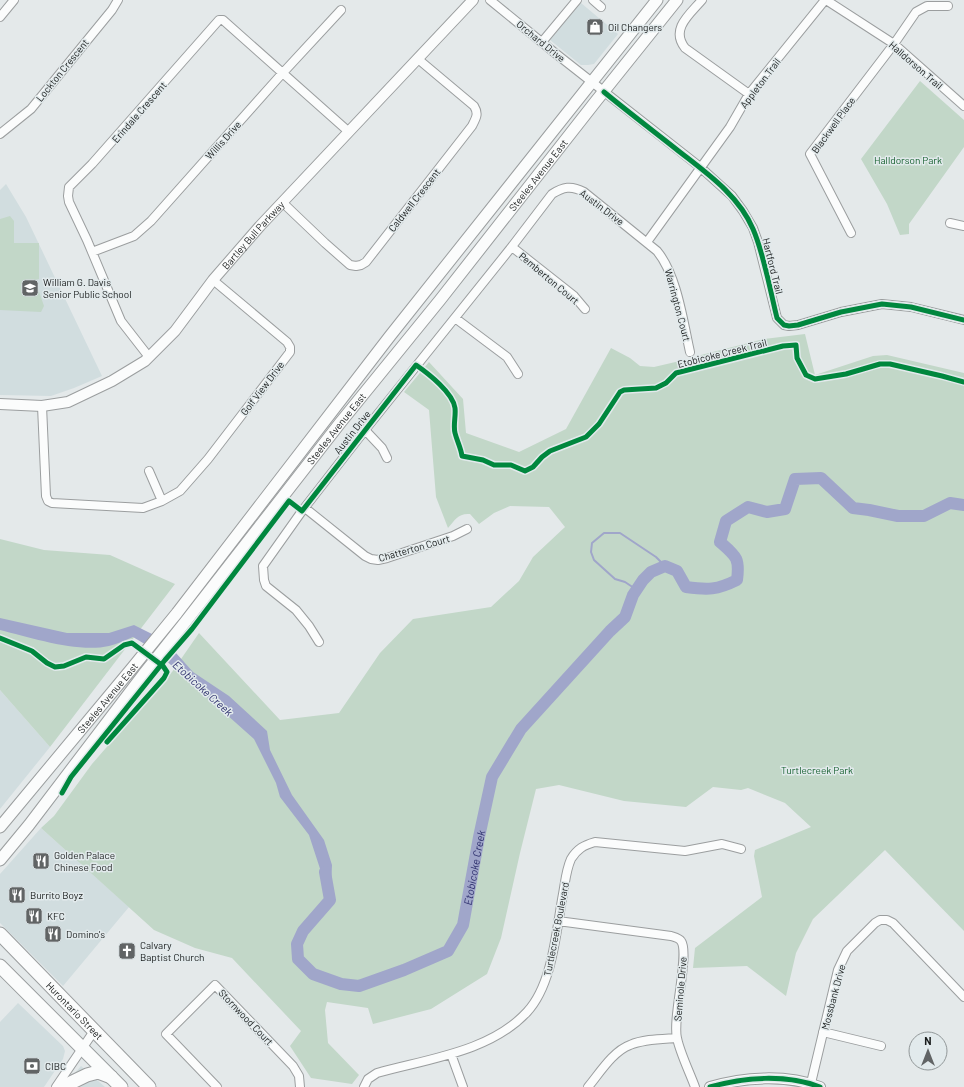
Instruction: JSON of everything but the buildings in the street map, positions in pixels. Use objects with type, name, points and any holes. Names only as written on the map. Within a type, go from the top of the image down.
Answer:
[{"type":"main road","name":"Steeles Avenue East","points":[[0,827],[176,613],[390,336],[657,0]]},
{"type":"main road","name":"Steeles Avenue East","points":[[0,860],[29,825],[143,674],[340,423],[440,300],[677,0]]},
{"type":"main road","name":"Hurontario Street","points":[[0,934],[149,1087]]},
{"type":"main road","name":"Hurontario Street","points":[[0,966],[121,1087]]},
{"type":"main road","points":[[62,1087],[87,1075],[98,1072],[111,1077]]},
{"type":"street","points":[[0,17],[14,0]]},
{"type":"street","name":"Lockton Crescent","points":[[0,134],[31,109],[112,10],[118,0]]},
{"type":"street","name":"Bartley Bull Parkway","points":[[0,404],[42,406],[68,402],[112,381],[149,358],[175,331],[213,280],[282,202],[473,0]]},
{"type":"street","name":"Orchard Drive","points":[[490,0],[591,82]]},
{"type":"street","points":[[542,42],[577,0]]},
{"type":"street","points":[[593,0],[601,7]]},
{"type":"street","points":[[702,0],[681,25],[679,38],[681,43],[685,48],[750,94]]},
{"type":"street","name":"Appleton Trail","points":[[700,168],[730,127],[750,94],[825,0]]},
{"type":"street","name":"Halldorson Trail","points":[[825,0],[894,44],[964,106]]},
{"type":"street","points":[[894,44],[916,12],[927,6],[948,6]]},
{"type":"street","name":"Willis Drive","points":[[92,252],[134,236],[151,221],[283,72],[341,10]]},
{"type":"street","name":"Erindale Crescent","points":[[149,358],[121,321],[69,202],[69,187],[92,164],[219,20],[223,20],[349,132]]},
{"type":"street","name":"Blackwell Place","points":[[851,233],[810,154],[894,44]]},
{"type":"street","name":"Caldwell Crescent","points":[[282,202],[350,265],[356,266],[366,262],[472,126],[477,116],[477,111],[474,106],[418,59]]},
{"type":"street","name":"Hartford Trail","points":[[591,82],[700,168],[732,196],[753,228],[758,242],[777,318],[781,323],[789,326],[798,325],[841,312],[882,304],[911,307],[964,320]]},
{"type":"street","points":[[647,242],[700,168]]},
{"type":"street","name":"Austin Drive","points":[[319,642],[309,626],[296,610],[266,586],[263,566],[267,558],[365,430],[512,247],[552,194],[560,189],[570,187],[584,192],[647,242]]},
{"type":"street","points":[[950,223],[964,226]]},
{"type":"street","name":"Warrington Court","points":[[647,242],[662,256],[669,268],[690,352]]},
{"type":"street","name":"Pemberton Court","points":[[512,247],[574,296],[585,309]]},
{"type":"street","name":"Golf View Drive","points":[[42,406],[46,496],[48,501],[52,503],[144,508],[162,501],[180,491],[208,459],[290,352],[290,346],[287,342],[213,280]]},
{"type":"street","points":[[455,318],[507,358],[518,374]]},
{"type":"street","points":[[365,430],[382,448],[387,458]]},
{"type":"street","points":[[148,471],[162,501]]},
{"type":"street","name":"Chatterton Court","points":[[304,508],[359,552],[372,559],[378,560],[453,536],[467,529]]},
{"type":"street","name":"Turtlecreek Boulevard","points":[[364,1087],[368,1079],[377,1073],[451,1054],[490,1039],[514,1024],[528,1012],[546,979],[567,869],[577,851],[586,844],[595,842],[685,850],[722,844],[741,849]]},
{"type":"street","name":"Mossbank Drive","points":[[815,1085],[823,1032],[838,970],[847,950],[880,920],[887,920],[893,923],[964,997]]},
{"type":"street","name":"Seminole Drive","points":[[558,921],[671,936],[678,938],[682,942],[684,955],[676,1038],[695,1087]]},
{"type":"street","name":"Stornwood Court","points":[[217,1087],[166,1034],[215,985],[292,1066],[298,1076],[300,1087]]},
{"type":"street","points":[[56,1087],[94,1032]]},
{"type":"street","points":[[823,1032],[881,1046]]},
{"type":"street","points":[[588,1087],[613,1057],[629,1045],[649,1040],[676,1038]]},
{"type":"street","points":[[451,1054],[463,1087]]},
{"type":"street","points":[[710,1087],[745,1080],[762,1079],[781,1079],[815,1085]]},
{"type":"shaded area","points":[[581,3],[618,34],[594,64],[588,65],[581,65],[550,40]]},
{"type":"shaded area","name":"William G. Davis Senior Public School","points":[[6,184],[26,217],[102,376],[51,396],[0,395],[0,190]]},
{"type":"shaded area","points":[[0,690],[50,747],[0,809]]},
{"type":"shaded area","points":[[41,828],[129,907],[63,986],[0,923],[0,874]]},
{"type":"shaded area","points":[[18,1003],[63,1046],[65,1051],[63,1059],[44,1087],[0,1087],[0,1022]]},
{"type":"shaded area","points":[[81,1066],[105,1087],[63,1087]]},
{"type":"green space","name":"Halldorson Park","points":[[920,81],[964,120],[964,147],[909,224],[909,234],[900,235],[887,204],[861,159]]},
{"type":"green space","points":[[10,216],[14,221],[14,243],[39,243],[39,279],[35,280],[44,306],[41,312],[0,310],[0,219]]},
{"type":"green space","name":"Turtlecreek Park","points":[[805,334],[815,375],[873,356],[887,355],[964,373],[964,931],[885,850],[813,919],[796,953],[786,996],[747,966],[693,968],[695,948],[762,897],[754,856],[755,850],[811,827],[785,803],[748,788],[741,790],[713,787],[686,807],[624,801],[559,785],[536,789],[501,938],[487,974],[431,1009],[373,1024],[368,1008],[327,1002],[325,1010],[328,1043],[359,1075],[352,1084],[311,1078],[290,1046],[301,1031],[232,958],[195,948],[154,930],[41,828],[54,816],[92,764],[172,672],[199,633],[280,720],[339,713],[380,653],[413,619],[491,607],[519,581],[533,557],[565,527],[549,507],[510,506],[494,513],[479,524],[470,514],[462,515],[457,518],[448,528],[436,497],[429,410],[404,392],[429,362],[463,399],[466,433],[519,452],[566,429],[611,348],[630,358],[640,366],[654,367],[684,360],[694,362],[701,355],[764,339]]},
{"type":"green space","points":[[0,539],[44,550],[110,555],[175,584],[50,747],[0,690]]},
{"type":"water","points":[[0,618],[67,633],[109,633],[134,625],[162,639],[193,672],[229,696],[267,731],[270,750],[292,795],[324,840],[332,865],[331,887],[326,887],[309,835],[280,797],[276,783],[254,739],[153,649],[133,637],[109,646],[97,648],[83,648],[55,644],[0,630]]},
{"type":"waterway","name":"Etobicoke Creek","points":[[325,872],[330,900],[303,931],[297,944],[298,959],[313,974],[341,984],[359,986],[404,970],[448,951],[463,925],[479,837],[492,777],[521,729],[610,631],[625,617],[633,595],[643,580],[651,572],[665,566],[677,571],[686,587],[694,588],[707,589],[724,586],[737,580],[738,567],[736,558],[720,542],[726,521],[748,507],[767,512],[785,509],[795,479],[821,478],[853,508],[898,516],[924,516],[950,503],[964,505]]},
{"type":"waterway","points":[[637,590],[625,582],[615,579],[594,560],[591,552],[592,543],[604,533],[620,533],[656,557],[665,566]]},
{"type":"cycle path","points":[[604,92],[720,184],[739,205],[747,216],[757,239],[764,261],[777,318],[784,325],[798,325],[841,312],[882,304],[911,307],[964,320]]},
{"type":"cycle path","name":"Etobicoke Creek Trail","points":[[62,793],[71,777],[165,660],[192,629],[289,501],[302,511],[416,365],[440,384],[450,396],[455,408],[454,430],[462,456],[483,460],[494,465],[511,465],[525,471],[533,467],[550,451],[586,437],[599,424],[620,392],[624,390],[656,388],[666,383],[676,373],[783,346],[796,345],[797,358],[806,375],[815,379],[846,374],[880,364],[890,364],[964,382]]},
{"type":"cycle path","points":[[0,638],[32,651],[47,663],[55,667],[64,666],[86,657],[104,659],[124,645],[132,643],[163,666],[167,672],[164,678],[107,742]]},
{"type":"cycle path","points":[[710,1087],[737,1081],[765,1078],[793,1080],[820,1087]]},
{"type":"place","name":"Oil Changers","points":[[595,27]]},
{"type":"place","name":"William G. Davis Senior Public School","points":[[30,288]]},
{"type":"place","name":"Golden Palace Chinese Food","points":[[41,861]]},
{"type":"place","name":"Burrito Boyz","points":[[17,895]]},
{"type":"place","name":"KFC","points":[[34,916]]},
{"type":"place","name":"Domino's","points":[[53,934]]},
{"type":"place","name":"Calvary Baptist Church","points":[[127,951]]},
{"type":"place","name":"CIBC","points":[[32,1066]]}]
